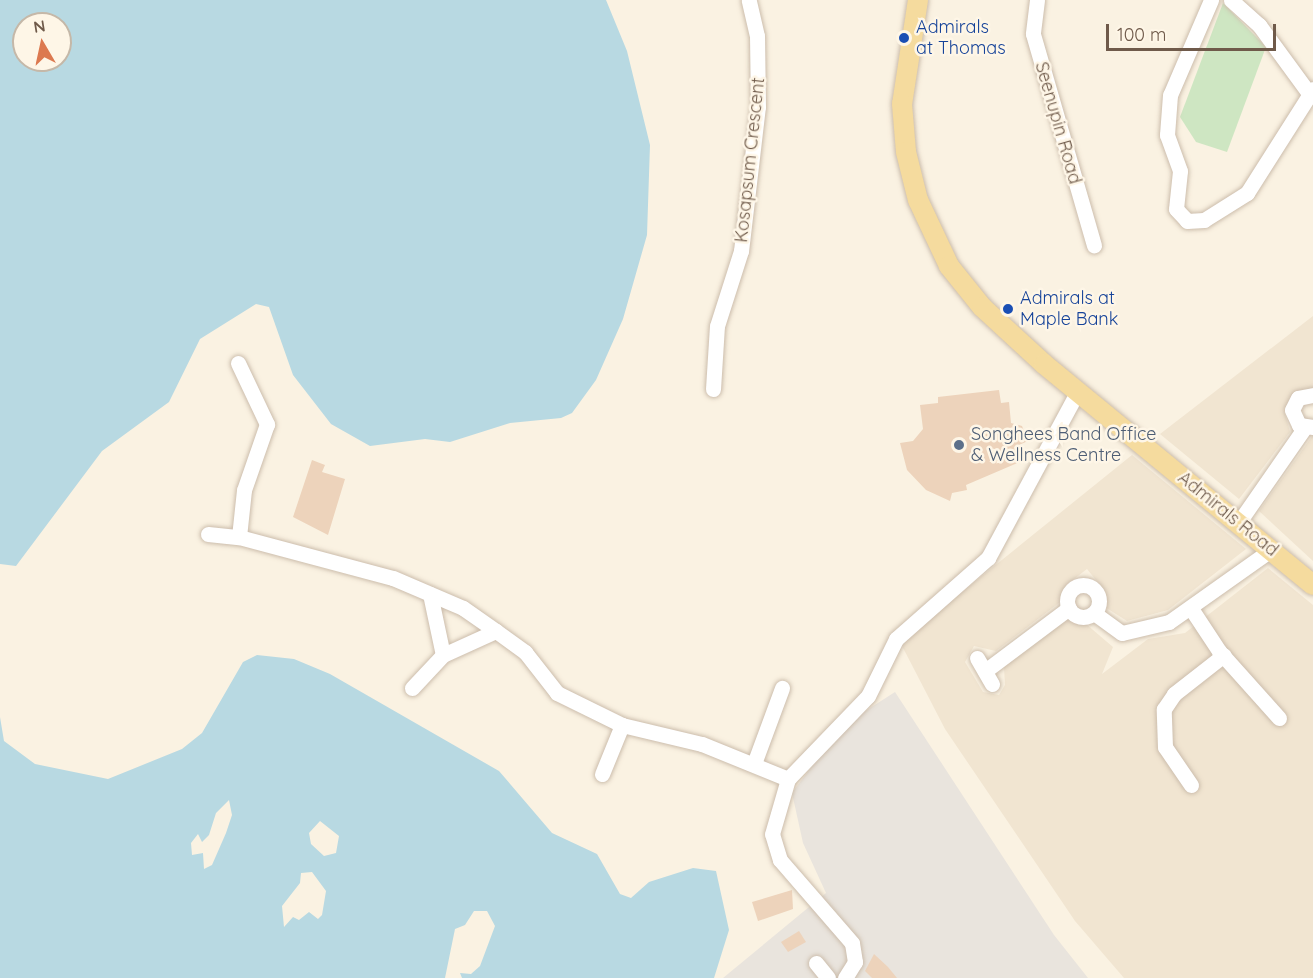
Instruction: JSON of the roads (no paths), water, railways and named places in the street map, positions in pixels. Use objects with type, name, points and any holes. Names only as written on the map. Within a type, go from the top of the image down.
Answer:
[{"type":"main road","name":"Admirals Road","points":[[918,0],[902,104],[918,200],[963,286],[1077,393],[1239,522],[1313,585]]},
{"type":"street","name":"Kosapsum Crescent","points":[[713,389],[717,326],[741,251],[758,107],[757,36],[749,0]]},
{"type":"street","name":"Seenupin Road","points":[[1037,0],[1033,34],[1094,245]]},
{"type":"street","points":[[1211,0],[1170,95],[1167,135],[1179,171],[1176,209],[1187,221],[1204,220],[1247,193],[1311,91],[1259,25],[1231,0]]},
{"type":"street","points":[[238,363],[267,424],[244,490],[239,537]]},
{"type":"street","points":[[847,977],[855,962],[852,943],[780,860],[772,834],[789,779],[868,696],[896,639],[988,558],[1077,393]]},
{"type":"street","points":[[1239,522],[1309,427],[1294,420],[1292,407],[1301,396],[1313,395]]},
{"type":"street","points":[[208,534],[239,537],[393,578],[430,594],[496,631],[525,652],[557,693],[622,725],[755,761],[789,779]]},
{"type":"street","points":[[1094,613],[1110,629],[1128,633],[1192,610],[1272,549]]},
{"type":"street","points":[[985,671],[1069,608],[1072,589],[1088,586],[1099,597],[1094,613]]},
{"type":"street","points":[[430,594],[443,655]]},
{"type":"street","points":[[1069,608],[1078,616],[1094,613]]},
{"type":"street","points":[[1192,610],[1224,655],[1279,718]]},
{"type":"street","points":[[412,688],[443,655],[496,631]]},
{"type":"street","points":[[1191,785],[1165,747],[1164,709],[1174,694],[1224,655]]},
{"type":"street","points":[[755,761],[782,688]]},
{"type":"street","points":[[602,774],[622,725]]},
{"type":"street","points":[[816,963],[828,978]]},
{"type":"water","points":[[0,0],[606,0],[627,51],[650,145],[647,235],[623,319],[596,380],[572,413],[561,418],[510,423],[450,442],[425,439],[370,446],[331,424],[293,375],[269,307],[256,304],[200,339],[169,402],[102,451],[16,566],[0,564]]},
{"type":"water","points":[[257,655],[294,659],[330,674],[499,771],[552,833],[597,854],[620,894],[631,898],[649,882],[693,868],[716,871],[729,930],[714,978],[462,978],[460,973],[471,974],[480,966],[495,926],[487,911],[474,911],[465,925],[455,929],[445,978],[0,978],[0,717],[4,741],[35,764],[108,779],[182,749],[202,733],[243,662]],"holes":[[[229,800],[232,815],[226,833],[212,865],[204,869],[203,853],[192,855],[191,843],[198,834],[202,842],[209,835],[216,813]],[[320,821],[339,836],[336,853],[324,856],[311,844],[309,833]],[[312,872],[326,891],[322,915],[318,919],[309,912],[299,920],[293,917],[284,927],[282,906],[300,883],[301,873]]]},
{"type":"place","name":"Admirals at Thomas","points":[[904,38]]},
{"type":"place","name":"Admirals at Maple Bank","points":[[1008,309]]},
{"type":"place","name":"Songhees Band Office & Wellness Centre","points":[[959,445]]}]
